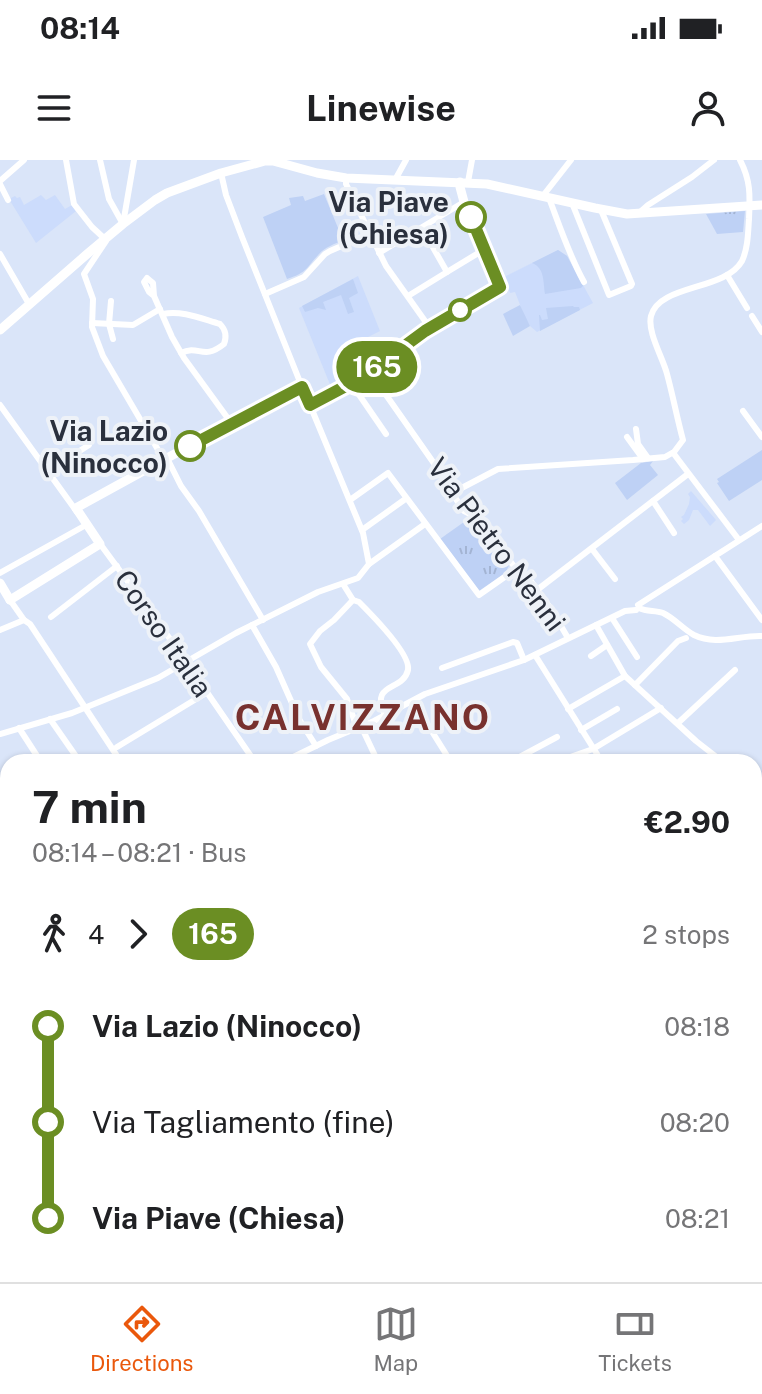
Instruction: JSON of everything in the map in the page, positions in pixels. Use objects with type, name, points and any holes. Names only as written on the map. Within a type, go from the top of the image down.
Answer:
[{"type":"main road","points":[[0,330],[107,237],[167,193],[224,170],[265,161],[346,178],[487,184],[627,214],[762,205]]},
{"type":"main road","points":[[74,506],[302,387],[310,405],[370,372],[430,328],[500,287],[464,202],[460,187],[464,182]]},
{"type":"main road","name":"Corso Italia","points":[[74,506],[100,544]]},
{"type":"main road","points":[[10,600],[100,544]]},
{"type":"main road","points":[[0,583],[10,600]]},
{"type":"main road","points":[[0,591],[10,600]]},
{"type":"street","points":[[8,200],[0,182],[24,160]]},
{"type":"street","points":[[66,160],[74,204],[92,227],[107,237],[84,274],[93,299],[92,323],[103,356],[263,620]]},
{"type":"street","points":[[100,160],[109,199],[123,224]]},
{"type":"street","points":[[123,224],[134,160]]},
{"type":"street","points":[[395,180],[406,160]]},
{"type":"street","points":[[464,182],[472,160]]},
{"type":"street","points":[[571,160],[545,197],[569,256],[584,282]]},
{"type":"street","points":[[639,214],[657,198],[714,160]]},
{"type":"street","points":[[454,492],[498,469],[646,459],[673,453],[683,440],[667,375],[652,332],[651,318],[655,307],[666,299],[727,275],[740,264],[745,254],[750,183],[740,160]]},
{"type":"street","points":[[224,170],[226,195],[302,387]]},
{"type":"street","points":[[346,178],[346,184],[386,266],[430,328]]},
{"type":"street","points":[[379,253],[464,202]]},
{"type":"street","points":[[572,203],[609,295],[632,284],[601,210]]},
{"type":"street","points":[[422,228],[447,272]]},
{"type":"street","points":[[265,294],[304,277],[330,251],[369,234]]},
{"type":"street","points":[[408,296],[485,249]]},
{"type":"street","points":[[1,260],[29,304]]},
{"type":"street","points":[[727,275],[747,308]]},
{"type":"street","points":[[154,296],[181,353],[232,424]]},
{"type":"street","points":[[111,301],[109,324],[113,339]]},
{"type":"street","points":[[92,323],[133,325],[162,312],[183,314],[220,324],[224,328],[224,344],[212,353],[189,349],[181,353]]},
{"type":"street","points":[[752,316],[762,332]]},
{"type":"street","name":"Via Pietro Nenni","points":[[370,372],[464,511],[478,518],[516,569],[537,590],[568,638]]},
{"type":"street","points":[[351,383],[386,434]]},
{"type":"street","name":"Corso Italia","points":[[0,405],[249,754]]},
{"type":"street","points":[[310,405],[362,530],[369,564]]},
{"type":"street","points":[[743,411],[762,437]]},
{"type":"street","points":[[48,471],[89,445],[78,425]]},
{"type":"street","points":[[636,429],[638,444],[646,459]]},
{"type":"street","points":[[627,437],[646,459]]},
{"type":"street","points":[[673,453],[739,540]]},
{"type":"street","points":[[350,500],[388,473],[479,595],[516,569]]},
{"type":"street","points":[[537,590],[688,474]]},
{"type":"street","points":[[362,530],[406,499]]},
{"type":"street","points":[[653,501],[674,533]]},
{"type":"street","points":[[0,734],[86,707],[158,678],[318,592],[358,578],[369,564],[425,524]]},
{"type":"street","points":[[0,573],[86,525]]},
{"type":"street","points":[[300,754],[445,687],[524,660],[625,611],[638,608],[762,526]]},
{"type":"street","points":[[592,549],[615,579]]},
{"type":"street","points":[[715,556],[762,620]]},
{"type":"street","points":[[51,617],[117,566]]},
{"type":"street","points":[[343,584],[353,600],[359,602],[396,644],[407,664],[405,675],[383,693],[380,702],[385,715]]},
{"type":"street","points":[[10,600],[116,754]]},
{"type":"street","points":[[353,600],[310,644],[324,670],[347,699],[374,754]]},
{"type":"street","points":[[638,608],[664,614],[696,636],[709,640],[762,636]]},
{"type":"street","points":[[612,618],[637,657]]},
{"type":"street","points":[[0,630],[27,622]]},
{"type":"street","points":[[252,625],[299,719],[316,746]]},
{"type":"street","points":[[596,625],[625,676],[713,754]]},
{"type":"street","points":[[635,685],[678,641],[686,638]]},
{"type":"street","points":[[442,668],[513,642],[517,643],[524,660]]},
{"type":"street","points":[[591,656],[607,645]]},
{"type":"street","points":[[535,655],[596,754]]},
{"type":"street","points":[[678,723],[735,670]]},
{"type":"street","points":[[568,709],[625,676]]},
{"type":"street","points":[[117,747],[206,693]]},
{"type":"street","points":[[579,754],[593,749],[661,708]]},
{"type":"street","points":[[581,730],[617,709]]},
{"type":"street","points":[[50,719],[74,754]]},
{"type":"street","points":[[426,722],[446,754]]},
{"type":"street","points":[[19,728],[36,754]]},
{"type":"street","points":[[527,754],[557,737]]},
{"type":"shaded area","points":[[41,195],[46,200],[55,195],[65,209],[72,205],[76,211],[36,243],[9,199],[20,197],[24,205]]},
{"type":"shaded area","points":[[558,250],[567,256],[593,303],[537,332],[530,326],[515,292],[510,293],[504,277]]},
{"type":"shaded area","points":[[358,276],[380,331],[356,343],[366,367],[351,373],[352,378],[339,387],[337,383],[331,387],[299,308]]},
{"type":"shaded area","points":[[691,491],[716,520],[710,526],[698,510],[693,510],[684,524],[681,521]]},
{"type":"green space","points":[[324,194],[343,240],[321,252],[303,272],[287,279],[263,217],[291,205],[289,198],[303,196],[305,201]]},
{"type":"green space","points":[[745,211],[743,232],[717,234],[706,214]]},
{"type":"green space","points":[[558,250],[567,256],[583,286],[545,294],[541,272],[532,263]]},
{"type":"green space","points":[[353,279],[358,293],[349,298],[354,312],[348,314],[341,295],[323,302],[326,310],[318,308],[305,312],[302,306]]},
{"type":"green space","points":[[520,305],[530,326],[513,336],[503,314]]},
{"type":"green space","points":[[573,306],[580,310],[540,331],[539,315],[542,320],[548,319],[546,308]]},
{"type":"green space","points":[[762,450],[762,480],[729,501],[717,479]]},
{"type":"green space","points":[[653,461],[650,465],[658,475],[627,500],[615,483],[641,463]]},
{"type":"green space","points":[[471,517],[475,518],[510,564],[505,573],[479,591],[440,539]]},
{"type":"bus line","name":"165","points":[[190,446],[302,387],[310,405],[361,378],[425,331],[500,287],[471,217]]},
{"type":"place","name":"Via Piave (Chiesa)","points":[[471,217]]},
{"type":"place","name":"Via Lazio (Ninocco)","points":[[190,446]]},
{"type":"district","name":"CALVIZZANO","points":[[363,717]]}]
